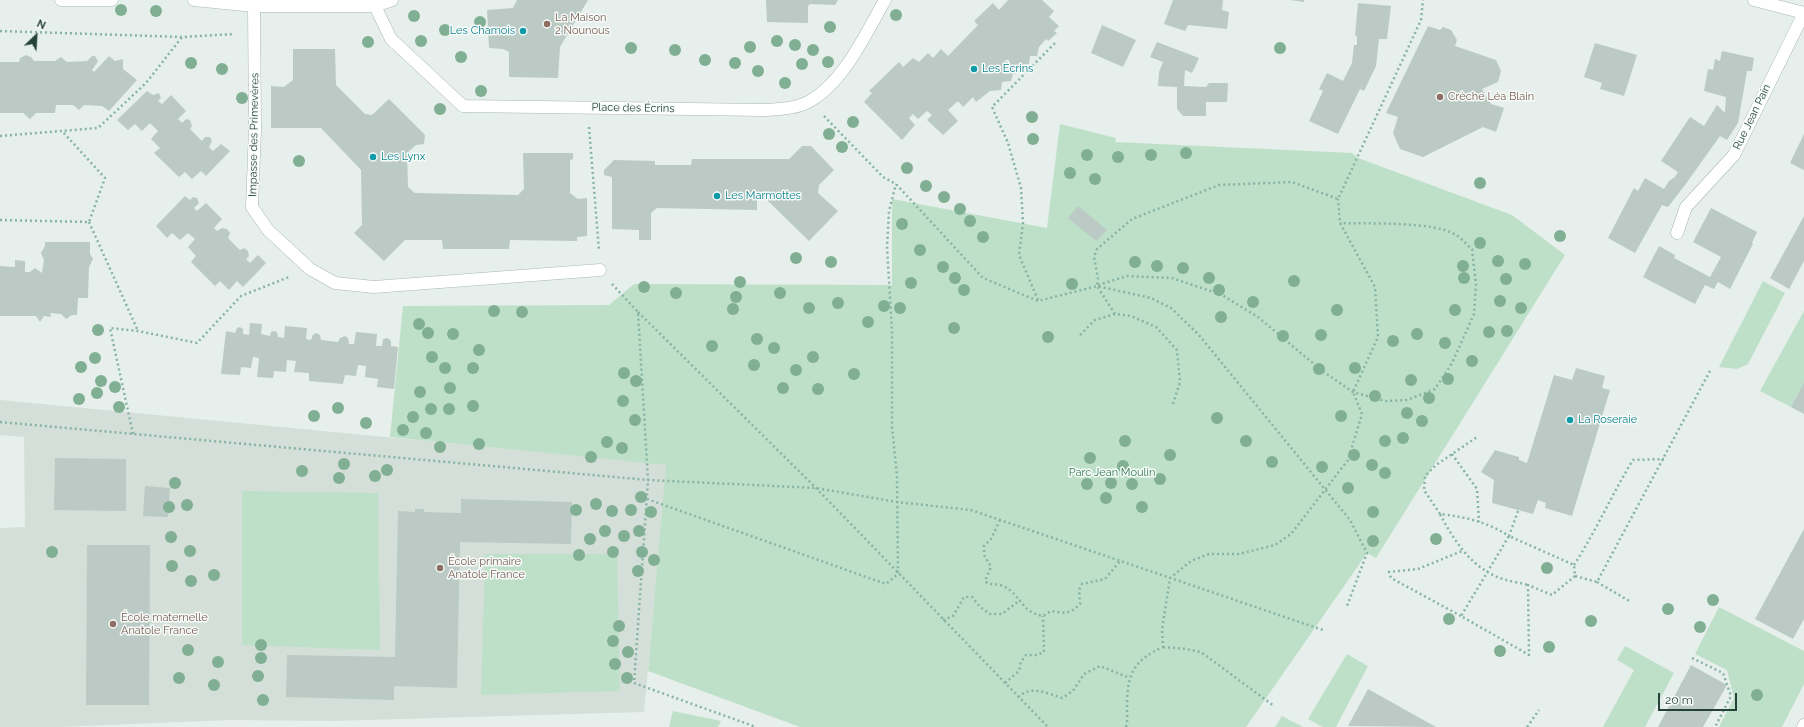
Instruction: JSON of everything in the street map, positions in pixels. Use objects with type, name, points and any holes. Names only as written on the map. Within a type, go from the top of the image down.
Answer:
[{"type":"street","points":[[61,0],[112,0]]},
{"type":"street","points":[[194,0],[254,6],[375,6],[392,0]]},
{"type":"street","name":"Place des Écrins","points":[[375,6],[391,39],[463,106],[765,110],[791,108],[810,101],[830,84],[847,66],[885,0]]},
{"type":"street","name":"Rue Jean Pain","points":[[1676,233],[1686,207],[1734,155],[1804,13],[1754,0]]},
{"type":"street","name":"Impasse des Primevères","points":[[254,6],[255,130],[252,207],[268,230],[310,269],[335,283],[374,287],[600,270]]},
{"type":"path","points":[[1163,647],[1162,630],[1170,578],[1191,561],[1209,554],[1239,554],[1274,544],[1291,534],[1348,460],[1362,414],[1353,392],[1378,337],[1375,287],[1340,223],[1338,199],[1421,20],[1423,0]]},
{"type":"path","points":[[0,31],[183,37],[254,32]]},
{"type":"path","points":[[0,136],[98,128],[146,83],[183,37]]},
{"type":"path","points":[[1038,300],[1019,255],[1023,223],[1021,188],[1008,143],[992,107],[1055,43]]},
{"type":"path","points":[[810,101],[883,177],[896,184],[983,278],[1038,300],[1097,286],[1127,276],[1172,278],[1222,295],[1258,317],[1321,370],[1353,392],[1385,401],[1407,400],[1435,389],[1452,363],[1474,314],[1476,284],[1472,249],[1456,235],[1442,229],[1409,225],[1340,223]]},
{"type":"path","points":[[589,107],[600,270],[638,312],[816,488],[1048,727]]},
{"type":"path","points":[[62,131],[106,178],[90,222],[138,331]]},
{"type":"path","points":[[1115,314],[1097,286],[1098,279],[1094,257],[1097,249],[1132,219],[1219,185],[1292,182],[1338,199]]},
{"type":"path","points":[[896,184],[888,211],[886,247],[892,332],[892,427],[897,476],[898,574]]},
{"type":"path","points":[[0,220],[90,222]]},
{"type":"path","points":[[133,434],[110,328],[138,331],[197,343],[241,296],[310,269]]},
{"type":"path","points":[[1097,286],[1151,298],[1171,308],[1199,335],[1350,520],[1367,553],[1347,606]]},
{"type":"path","points":[[638,312],[648,480],[634,683],[756,727]]},
{"type":"path","points":[[1080,335],[1096,320],[1115,314],[1131,316],[1156,327],[1177,350],[1180,382],[1173,404]]},
{"type":"path","points":[[1596,582],[1664,459],[1711,369]]},
{"type":"path","points":[[0,422],[648,480],[816,488],[897,502],[971,510],[1323,630]]},
{"type":"path","points":[[1477,437],[1436,465],[1425,476],[1424,490],[1462,551],[1488,572],[1497,577],[1552,595],[1575,576]]},
{"type":"path","points":[[1452,454],[1477,489],[1479,522]]},
{"type":"path","points":[[1575,576],[1574,565],[1591,539],[1616,488],[1633,460],[1664,459]]},
{"type":"path","points":[[647,499],[886,584],[898,574]]},
{"type":"path","points":[[1461,616],[1509,536],[1518,511]]},
{"type":"path","points":[[1440,514],[1467,517],[1494,526],[1509,536],[1574,565]]},
{"type":"path","points":[[1000,520],[991,539],[984,546],[984,555],[990,567],[985,581],[988,584],[1002,585],[1015,594],[1025,608],[1032,614],[1043,616],[1051,611],[1066,614],[1074,610],[1080,604],[1079,590],[1082,584],[1105,579],[1120,561]]},
{"type":"path","points":[[1462,551],[1418,569],[1389,572],[1391,578],[1529,655],[1528,586]]},
{"type":"path","points":[[1575,576],[1596,582],[1631,602]]},
{"type":"path","points":[[943,620],[953,616],[964,597],[972,597],[980,607],[990,614],[1002,614],[1020,600]]},
{"type":"path","points":[[1005,683],[1019,671],[1021,662],[1026,655],[1037,655],[1044,652],[1043,616]]},
{"type":"path","points":[[1126,727],[1127,688],[1136,665],[1148,654],[1163,647],[1201,652],[1274,706]]},
{"type":"path","points":[[1692,658],[1723,673],[1731,696],[1715,727]]},
{"type":"path","points":[[1018,697],[1024,692],[1035,689],[1062,698],[1073,691],[1084,674],[1100,666],[1130,678]]},
{"type":"path","points":[[1527,727],[1539,710]]},
{"type":"shaded area","name":"École primaire Anatole France","points":[[0,400],[667,464],[644,712],[332,721],[230,720],[59,727],[0,727],[0,528],[25,527],[24,437],[0,435]]},
{"type":"green space","name":"Parc Jean Moulin","points":[[1060,124],[1116,138],[1115,142],[1352,153],[1358,158],[1512,215],[1565,255],[1376,558],[1367,553],[1246,727],[800,727],[648,671],[666,465],[390,437],[403,306],[609,305],[634,284],[892,285],[892,199],[1047,228]]},
{"type":"green space","points":[[1763,281],[1785,293],[1748,364],[1737,369],[1719,367]]},
{"type":"green space","points":[[1804,311],[1804,382],[1791,407],[1760,391]]},
{"type":"green space","points":[[242,491],[378,493],[380,650],[242,645]]},
{"type":"green space","points":[[485,554],[617,554],[620,691],[481,695]]},
{"type":"green space","points":[[1719,607],[1804,651],[1804,684],[1782,727],[1719,727],[1734,698],[1727,670],[1695,654]]},
{"type":"green space","points":[[1625,646],[1674,673],[1645,727],[1603,727],[1634,670],[1617,660]]},
{"type":"green space","points":[[1347,654],[1368,666],[1336,727],[1323,727],[1308,719]]},
{"type":"green space","points":[[673,711],[721,721],[718,727],[669,727]]},
{"type":"green space","points":[[1282,716],[1303,727],[1275,727]]},
{"type":"building","name":"Les Chamois","points":[[517,0],[588,0],[560,47],[558,78],[509,77],[509,52],[503,49],[489,48],[487,10],[513,8]]},
{"type":"building","points":[[766,0],[838,0],[835,5],[810,4],[808,6],[808,23],[767,22]]},
{"type":"building","name":"Les Écrins","points":[[1008,0],[1042,0],[1054,11],[1049,17],[1059,26],[1054,31],[1057,33],[1048,41],[1046,39],[1039,47],[1037,56],[1030,56],[1029,64],[1021,65],[1020,73],[1013,74],[1011,81],[1002,82],[1001,90],[990,91],[976,102],[973,97],[963,107],[958,101],[948,110],[958,121],[943,135],[927,120],[932,115],[927,111],[918,119],[913,114],[909,118],[915,125],[902,140],[864,102],[872,93],[869,91],[899,62],[903,67],[913,58],[919,62],[928,53],[933,58],[941,49],[948,56],[978,25],[974,21],[993,3],[999,10]]},
{"type":"building","points":[[1173,0],[1223,0],[1222,10],[1229,12],[1227,29],[1188,25],[1185,31],[1164,24]]},
{"type":"building","points":[[1290,0],[1304,0],[1304,2]]},
{"type":"building","points":[[1358,3],[1391,6],[1387,39],[1379,39],[1376,66],[1364,91],[1360,89],[1338,134],[1309,121],[1323,91],[1319,89],[1327,73],[1343,81],[1352,63],[1354,45],[1357,45],[1357,36],[1355,36]]},
{"type":"building","points":[[1102,25],[1136,40],[1123,67],[1091,53]]},
{"type":"building","name":"Crèche Léa Blain","points":[[1428,26],[1440,30],[1443,27],[1451,30],[1457,40],[1455,46],[1496,60],[1501,71],[1498,82],[1482,89],[1491,104],[1504,108],[1496,132],[1483,127],[1423,157],[1400,149],[1393,133],[1398,117],[1386,113]]},
{"type":"building","points":[[1157,42],[1199,58],[1192,73],[1185,70],[1184,86],[1206,87],[1209,83],[1228,83],[1227,102],[1206,102],[1206,116],[1183,116],[1177,109],[1177,87],[1158,86],[1159,72],[1163,62],[1150,57]]},
{"type":"building","points":[[1595,43],[1637,55],[1624,96],[1600,89],[1602,83],[1584,77]]},
{"type":"building","name":"Les Lynx","points":[[293,49],[335,49],[336,85],[365,114],[372,115],[389,99],[425,135],[424,144],[416,145],[407,153],[408,187],[415,193],[518,195],[524,189],[523,153],[573,153],[573,159],[570,160],[570,193],[578,199],[587,198],[587,236],[577,237],[577,241],[510,240],[509,249],[443,249],[442,240],[405,240],[384,261],[354,233],[362,225],[361,170],[321,128],[271,128],[271,86],[284,87],[293,80]]},
{"type":"building","points":[[1722,51],[1754,58],[1752,71],[1747,71],[1738,123],[1727,140],[1720,136],[1668,207],[1662,205],[1635,253],[1608,238],[1634,188],[1638,191],[1645,178],[1664,189],[1669,181],[1675,177],[1678,172],[1661,161],[1690,117],[1704,126],[1717,105],[1725,113],[1726,97],[1704,91],[1708,69],[1713,70],[1715,59],[1720,61]]},
{"type":"building","points":[[26,55],[31,57],[34,61],[55,61],[61,57],[67,62],[87,61],[92,56],[95,56],[98,61],[92,70],[94,72],[109,56],[115,61],[123,59],[123,69],[137,80],[109,111],[102,106],[84,105],[79,110],[73,105],[56,105],[55,113],[36,113],[30,119],[23,113],[0,113],[0,62],[19,62],[20,58]]},
{"type":"building","points":[[147,91],[153,95],[159,93],[161,98],[158,101],[162,104],[171,95],[186,111],[178,119],[182,123],[186,119],[190,120],[192,126],[190,129],[202,141],[205,137],[210,137],[212,141],[209,147],[213,151],[221,144],[230,151],[206,176],[201,171],[192,179],[185,172],[179,177],[154,153],[160,148],[151,139],[158,131],[150,123],[142,131],[135,124],[128,130],[117,120]]},
{"type":"building","points":[[1804,134],[1804,170],[1790,163]]},
{"type":"building","name":"Les Marmottes","points":[[802,146],[811,146],[834,170],[819,185],[818,193],[838,211],[809,241],[767,200],[757,200],[757,210],[657,208],[651,213],[651,240],[639,240],[639,230],[612,229],[612,177],[604,175],[604,170],[614,160],[655,161],[655,165],[691,165],[692,159],[789,159]]},
{"type":"building","points":[[185,196],[190,200],[193,197],[197,198],[199,203],[194,208],[197,211],[206,203],[222,219],[214,228],[217,231],[222,228],[227,229],[230,233],[228,238],[240,250],[244,248],[248,251],[249,256],[246,259],[250,263],[258,255],[266,263],[243,287],[237,281],[229,290],[220,281],[215,286],[191,262],[196,256],[188,247],[195,239],[188,233],[180,240],[172,233],[167,238],[156,226]]},
{"type":"building","points":[[1078,206],[1107,230],[1096,241],[1068,218]]},
{"type":"building","points":[[1711,208],[1757,232],[1752,243],[1753,244],[1730,289],[1718,282],[1714,289],[1705,285],[1695,304],[1643,277],[1659,246],[1675,255],[1674,258],[1710,277],[1721,257],[1693,242]]},
{"type":"building","points":[[1804,216],[1804,261],[1789,289],[1770,278]]},
{"type":"building","points":[[45,242],[90,242],[90,254],[93,259],[89,267],[88,298],[78,298],[77,315],[72,315],[66,319],[61,314],[50,313],[51,317],[44,316],[40,322],[36,316],[0,316],[0,266],[15,267],[15,260],[25,261],[25,272],[30,272],[35,268],[42,273],[44,260],[41,253],[45,246]]},
{"type":"building","points":[[250,323],[262,324],[261,334],[270,336],[271,332],[274,331],[277,332],[278,337],[284,338],[285,326],[307,328],[306,339],[311,340],[313,335],[316,333],[320,335],[321,340],[338,342],[340,338],[345,336],[348,338],[349,344],[354,344],[356,332],[377,334],[376,346],[382,346],[383,339],[388,338],[391,341],[391,346],[398,347],[394,389],[377,387],[378,379],[365,377],[366,366],[358,365],[356,376],[345,375],[343,384],[309,381],[309,373],[294,372],[296,361],[287,360],[286,372],[274,371],[273,378],[257,377],[259,358],[253,357],[251,368],[241,367],[240,375],[221,374],[226,331],[235,333],[237,328],[240,327],[243,329],[243,334],[249,335]]},
{"type":"building","name":"La Roseraie","points":[[1576,368],[1605,376],[1602,388],[1610,390],[1572,516],[1545,508],[1546,503],[1538,500],[1533,514],[1492,503],[1494,480],[1481,472],[1495,450],[1519,457],[1519,460],[1527,463],[1554,375],[1572,380]]},
{"type":"building","points":[[1804,382],[1804,414],[1791,407]]},
{"type":"building","points":[[55,458],[126,459],[126,511],[54,510]]},
{"type":"building","points":[[145,486],[170,488],[168,517],[143,516]]},
{"type":"building","points":[[461,499],[572,502],[571,544],[460,542],[457,688],[394,686],[394,700],[286,697],[287,655],[395,657],[398,511],[415,512],[415,509],[424,509],[424,512],[461,513]]},
{"type":"building","points":[[1804,529],[1804,619],[1793,639],[1755,619]]},
{"type":"building","points":[[87,545],[150,545],[149,705],[86,705]]},
{"type":"building","points":[[1691,665],[1727,685],[1703,727],[1658,727]]},
{"type":"building","points":[[1368,689],[1436,727],[1348,726]]},
{"type":"place","name":"La Maison 2 Nounous","points":[[547,24]]},
{"type":"place","name":"Les Chamois","points":[[523,31]]},
{"type":"place","name":"Les Écrins","points":[[974,69]]},
{"type":"place","name":"Crèche Léa Blain","points":[[1440,97]]},
{"type":"place","name":"Les Lynx","points":[[373,157]]},
{"type":"place","name":"Les Marmottes","points":[[717,196]]},
{"type":"place","name":"La Roseraie","points":[[1570,420]]},
{"type":"place","name":"École primaire Anatole France","points":[[440,568]]},
{"type":"place","name":"École maternelle Anatole France","points":[[113,624]]}]
